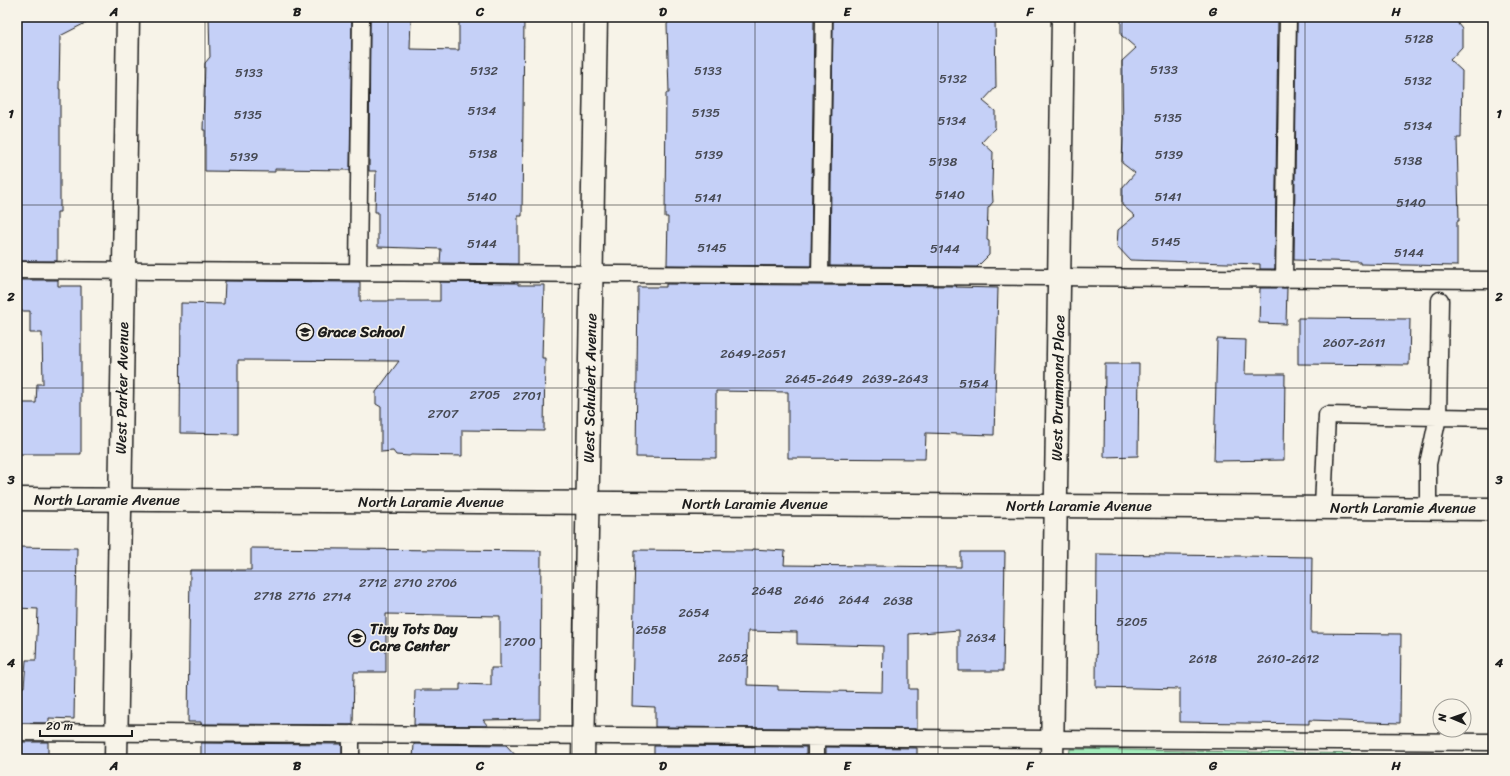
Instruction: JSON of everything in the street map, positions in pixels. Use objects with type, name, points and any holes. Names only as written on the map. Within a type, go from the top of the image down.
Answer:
[{"type":"street","name":"West Parker Avenue","points":[[116,759],[128,17]]},
{"type":"street","name":"West Schubert Avenue","points":[[583,759],[596,17]]},
{"type":"street","name":"West Drummond Place","points":[[1052,749],[1063,17]]},
{"type":"street","name":"North Laramie Avenue","points":[[17,499],[1493,509]]},
{"type":"lane","points":[[358,272],[361,17]]},
{"type":"lane","points":[[820,275],[824,17]]},
{"type":"lane","points":[[1284,279],[1288,17]]},
{"type":"lane","points":[[17,270],[1493,280]]},
{"type":"lane","points":[[1428,508],[1428,464],[1438,417],[1440,300]]},
{"type":"lane","points":[[1323,508],[1327,414],[1493,418]]},
{"type":"lane","points":[[17,732],[816,737],[1052,749],[1493,742]]},
{"type":"lane","points":[[351,734],[351,759]]},
{"type":"lane","points":[[816,737],[816,759]]},
{"type":"green space","points":[[1070,749],[1482,756],[1482,759],[1069,759]]},
{"type":"building","points":[[17,17],[97,17],[60,36],[60,212],[57,212],[57,261],[17,261]]},
{"type":"building","points":[[209,17],[352,17],[350,170],[275,169],[275,172],[205,171],[205,130],[203,130],[205,63],[210,57]]},
{"type":"building","points":[[370,17],[411,17],[410,49],[459,50],[459,17],[524,17],[522,216],[518,216],[518,264],[440,263],[441,249],[378,247],[378,212],[375,212],[376,171],[369,171]]},
{"type":"building","points":[[674,17],[814,17],[811,266],[667,265],[668,217],[665,217],[666,93],[669,93],[667,24]]},
{"type":"building","points":[[995,17],[996,87],[983,101],[995,111],[995,128],[982,142],[993,152],[993,202],[988,208],[987,240],[989,241],[989,255],[977,267],[830,266],[833,18]]},
{"type":"building","points":[[1121,17],[1278,17],[1275,269],[1260,269],[1260,264],[1130,260],[1117,246],[1118,230],[1135,216],[1122,205],[1122,188],[1135,173],[1122,163],[1122,61],[1136,48],[1121,35]]},
{"type":"building","points":[[1297,17],[1458,17],[1458,24],[1462,29],[1462,47],[1450,60],[1462,71],[1461,138],[1457,138],[1459,221],[1457,221],[1457,266],[1360,264],[1360,262],[1294,260]]},
{"type":"building","points":[[17,280],[58,280],[58,286],[81,286],[81,454],[17,454],[17,403],[36,403],[37,384],[43,384],[42,333],[30,333],[30,311],[17,311]]},
{"type":"building","points":[[225,281],[360,282],[360,301],[440,301],[440,282],[518,283],[518,285],[544,285],[542,358],[545,358],[544,431],[462,430],[462,456],[409,456],[396,455],[393,451],[381,452],[381,407],[376,404],[376,392],[399,361],[238,360],[238,434],[180,433],[181,303],[224,304]]},
{"type":"building","points":[[666,284],[957,286],[956,287],[998,288],[994,435],[926,433],[925,459],[788,458],[788,392],[716,391],[716,458],[636,457],[638,287],[666,287]]},
{"type":"building","points":[[1260,288],[1287,288],[1286,324],[1259,323]]},
{"type":"building","points":[[1298,318],[1410,319],[1409,365],[1298,364]]},
{"type":"building","points":[[1217,339],[1246,340],[1245,374],[1285,374],[1284,460],[1214,461]]},
{"type":"building","points":[[1105,364],[1139,364],[1138,456],[1104,457]]},
{"type":"building","points":[[17,547],[77,548],[74,719],[49,718],[49,723],[17,723],[17,687],[24,687],[26,660],[36,660],[38,609],[17,608]]},
{"type":"building","points":[[251,548],[541,551],[540,719],[483,720],[488,726],[414,725],[415,690],[460,690],[460,684],[491,685],[491,668],[500,668],[500,616],[386,614],[386,672],[354,672],[353,725],[201,724],[201,722],[188,722],[190,570],[251,570]]},
{"type":"building","points":[[752,549],[785,551],[784,565],[961,567],[961,552],[1005,552],[1003,671],[959,671],[959,630],[909,634],[909,689],[917,689],[917,729],[655,727],[655,707],[632,706],[635,550],[752,551]],"holes":[[[748,631],[797,632],[797,644],[883,646],[882,692],[778,690],[778,686],[747,685]]]},
{"type":"building","points":[[1097,554],[1312,557],[1311,633],[1401,634],[1400,723],[1309,720],[1309,724],[1180,722],[1180,689],[1096,687]]},
{"type":"building","points":[[17,742],[48,742],[48,759],[17,759]]},
{"type":"building","points":[[201,743],[342,744],[342,759],[201,759]]},
{"type":"building","points":[[414,744],[506,745],[519,759],[413,759]]},
{"type":"building","points":[[654,746],[806,747],[806,759],[654,759]]},
{"type":"building","points":[[826,747],[917,748],[917,759],[826,759]]},
{"type":"place","name":"Grace School","points":[[305,332]]},
{"type":"place","name":"Tiny Tots Day Care Center","points":[[357,638]]}]
